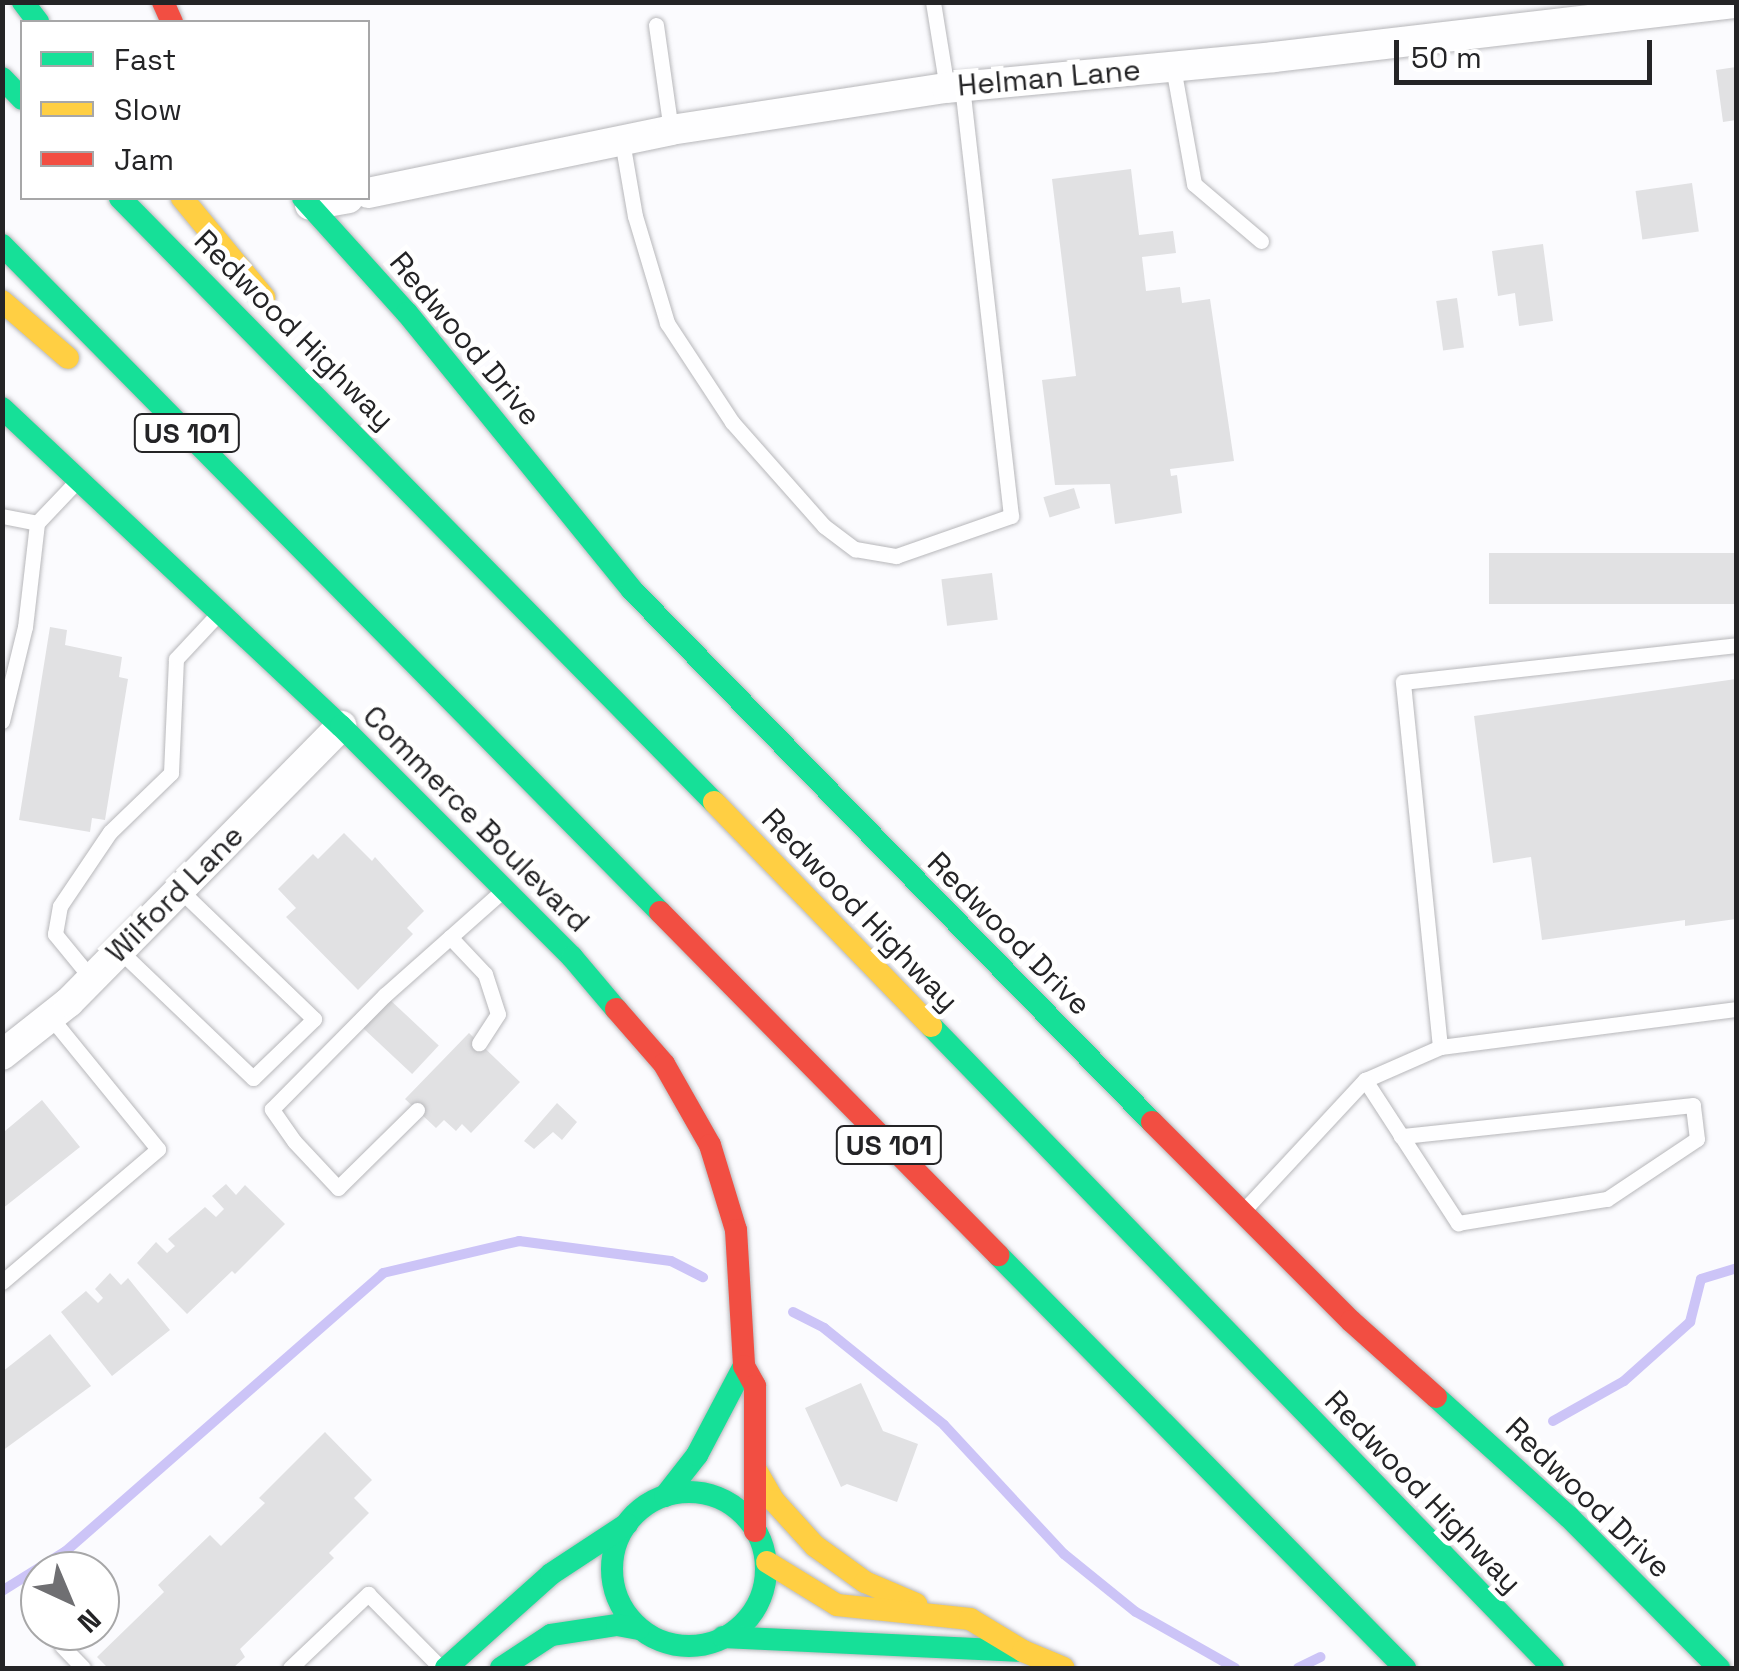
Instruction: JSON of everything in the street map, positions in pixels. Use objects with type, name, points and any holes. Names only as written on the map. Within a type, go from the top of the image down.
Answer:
[{"type":"main road","points":[[2,78],[20,96]]},
{"type":"main road","name":"Redwood Highway","points":[[122,200],[482,562],[1552,1668]]},
{"type":"main road","points":[[184,200],[282,319]]},
{"type":"main road","name":"Redwood Drive","points":[[307,201],[407,313],[632,590],[1242,1213],[1352,1320],[1570,1517],[1718,1668]]},
{"type":"main road","name":"US 101","points":[[2,245],[1405,1668]]},
{"type":"main road","points":[[2,301],[91,378]]},
{"type":"main road","points":[[332,380],[482,562]]},
{"type":"main road","name":"Commerce Boulevard","points":[[2,408],[341,726],[572,957],[664,1064],[688,1102],[730,1202],[744,1311],[744,1366],[698,1455],[665,1496],[551,1574],[444,1668]]},
{"type":"main road","points":[[150,430],[372,622]]},
{"type":"main road","name":"Commerce Boulevard","points":[[744,1366],[755,1386],[755,1531]]},
{"type":"main road","points":[[756,1470],[782,1511],[814,1546],[865,1582],[908,1599],[933,1615]]},
{"type":"main road","name":"Commerce Boulevard","points":[[665,1496],[702,1490],[736,1506],[755,1531],[767,1562]]},
{"type":"main road","points":[[628,1524],[614,1542],[609,1574],[615,1596],[638,1629]]},
{"type":"main road","points":[[501,1668],[551,1635],[616,1624],[638,1629],[671,1646],[705,1644],[723,1637],[753,1612],[764,1592],[767,1562],[837,1605],[970,1619],[1023,1651],[1064,1668]]},
{"type":"main road","points":[[723,1637],[1023,1651]]},
{"type":"street","name":"Helman Lane","points":[[370,194],[671,130],[955,88],[1173,67],[1580,12],[1736,3]]},
{"type":"street","name":"Wilford Lane","points":[[2,1055],[52,1019],[341,726]]},
{"type":"lane","points":[[622,141],[635,216],[668,323],[732,422],[824,526],[855,549],[896,556],[1011,516],[955,88],[933,2]]},
{"type":"lane","points":[[656,25],[671,130]]},
{"type":"lane","points":[[1173,67],[1194,184],[1261,242]]},
{"type":"lane","points":[[2,721],[25,627],[37,523],[77,480]]},
{"type":"lane","points":[[2,516],[37,523]]},
{"type":"lane","points":[[91,978],[55,934],[60,906],[110,832],[171,773],[176,659],[219,612]]},
{"type":"lane","points":[[1440,1047],[1403,682],[1736,645]]},
{"type":"lane","points":[[416,1110],[338,1188],[294,1142],[272,1109],[504,889]]},
{"type":"lane","points":[[120,951],[253,1078],[314,1019],[180,890]]},
{"type":"lane","points":[[450,937],[485,974],[498,1014],[479,1043]]},
{"type":"lane","points":[[1242,1213],[1364,1080],[1440,1047],[1736,1008]]},
{"type":"lane","points":[[2,1282],[158,1150],[52,1019]]},
{"type":"lane","points":[[1364,1080],[1458,1223],[1607,1199],[1697,1139],[1693,1105],[1402,1136]]},
{"type":"lane","points":[[290,1668],[368,1594],[444,1668]]},
{"type":"building","points":[[1736,67],[1736,120],[1723,122],[1716,70]]},
{"type":"building","points":[[1131,169],[1139,235],[1173,231],[1176,253],[1142,257],[1146,291],[1180,287],[1182,303],[1210,299],[1234,461],[1170,469],[1171,476],[1177,475],[1182,513],[1115,524],[1110,484],[1055,485],[1042,380],[1076,376],[1052,179]]},
{"type":"building","points":[[1692,183],[1699,232],[1642,239],[1636,191]]},
{"type":"building","points":[[1543,244],[1553,321],[1519,326],[1515,293],[1498,296],[1492,251]]},
{"type":"building","points":[[1457,298],[1464,348],[1443,350],[1436,301]]},
{"type":"building","points":[[1074,488],[1080,508],[1050,517],[1043,497]]},
{"type":"building","points":[[1489,553],[1736,553],[1736,604],[1489,604]]},
{"type":"building","points":[[992,573],[998,620],[947,626],[941,579]]},
{"type":"building","points":[[50,627],[67,630],[65,645],[122,657],[119,677],[128,679],[105,820],[92,818],[90,832],[19,820]]},
{"type":"building","points":[[1736,679],[1736,919],[1685,926],[1685,920],[1542,940],[1531,857],[1493,863],[1474,716]]},
{"type":"building","points":[[344,833],[372,861],[375,857],[424,911],[407,928],[413,934],[358,990],[286,917],[296,908],[278,889],[313,854],[318,859]]},
{"type":"building","points":[[389,999],[439,1045],[412,1074],[362,1028]]},
{"type":"building","points":[[469,1033],[520,1082],[471,1133],[462,1124],[456,1131],[444,1120],[436,1128],[405,1099]]},
{"type":"building","points":[[42,1100],[80,1147],[2,1209],[2,1127],[5,1131]]},
{"type":"building","points":[[557,1103],[577,1122],[562,1140],[553,1132],[534,1149],[524,1141]]},
{"type":"building","points":[[226,1184],[236,1195],[245,1185],[285,1224],[235,1274],[232,1271],[187,1314],[137,1263],[156,1242],[167,1253],[175,1246],[168,1239],[205,1207],[216,1217],[224,1209],[212,1196]]},
{"type":"building","points":[[110,1273],[121,1285],[128,1278],[170,1330],[112,1376],[61,1312],[86,1291],[98,1303],[103,1298],[95,1289]]},
{"type":"building","points":[[50,1334],[91,1386],[2,1451],[2,1372]]},
{"type":"building","points":[[861,1383],[883,1431],[918,1444],[897,1502],[847,1484],[841,1487],[805,1408]]},
{"type":"building","points":[[325,1432],[372,1480],[354,1498],[369,1513],[329,1553],[334,1558],[240,1649],[245,1657],[233,1668],[108,1668],[97,1657],[103,1651],[120,1651],[120,1635],[164,1592],[158,1585],[210,1535],[221,1546],[265,1503],[259,1498]]},
{"type":"waterway","points":[[2,1591],[66,1551],[383,1273],[519,1241],[671,1261],[703,1277]]},
{"type":"waterway","points":[[1553,1421],[1624,1381],[1690,1322],[1701,1279],[1736,1268]]},
{"type":"waterway","points":[[793,1312],[824,1328],[944,1425],[1064,1554],[1136,1612],[1235,1668]]},
{"type":"waterway","points":[[1298,1668],[1321,1657]]},
{"type":"traffic: fast","points":[[23,2],[36,20]]},
{"type":"traffic: fast","points":[[2,78],[20,97]]},
{"type":"traffic: fast","points":[[122,200],[714,802]]},
{"type":"traffic: fast","points":[[305,200],[407,313],[632,590],[1152,1122]]},
{"type":"traffic: fast","points":[[2,245],[660,912]]},
{"type":"traffic: fast","points":[[2,408],[341,726],[572,957],[616,1009]]},
{"type":"traffic: fast","points":[[931,1026],[1553,1668]]},
{"type":"traffic: fast","points":[[998,1255],[1405,1668]]},
{"type":"traffic: fast","points":[[665,1496],[697,1455],[744,1366]]},
{"type":"traffic: fast","points":[[1436,1397],[1569,1517],[1719,1668]]},
{"type":"traffic: fast","points":[[689,1492],[719,1497],[744,1514],[761,1539],[766,1569],[761,1599],[744,1624],[719,1641],[689,1646],[659,1641],[634,1624],[617,1599],[612,1569],[617,1539],[634,1514],[659,1497],[689,1492]]},
{"type":"traffic: fast","points":[[446,1668],[551,1574],[627,1524]]},
{"type":"traffic: fast","points":[[501,1668],[551,1635],[617,1625],[639,1629]]},
{"type":"traffic: fast","points":[[723,1637],[1017,1651]]},
{"type":"traffic: slow","points":[[184,200],[264,297]]},
{"type":"traffic: slow","points":[[2,301],[68,358]]},
{"type":"traffic: slow","points":[[714,802],[931,1026]]},
{"type":"traffic: slow","points":[[756,1470],[774,1501],[815,1546],[865,1582],[916,1604]]},
{"type":"traffic: slow","points":[[767,1562],[837,1605],[970,1619],[1023,1651],[1064,1668]]},
{"type":"traffic: jam","points":[[163,2],[171,20]]},
{"type":"traffic: jam","points":[[660,912],[998,1255]]},
{"type":"traffic: jam","points":[[616,1009],[664,1064],[710,1145],[736,1230],[744,1366],[755,1386],[755,1531]]},
{"type":"traffic: jam","points":[[1152,1122],[1351,1321],[1436,1397]]}]
